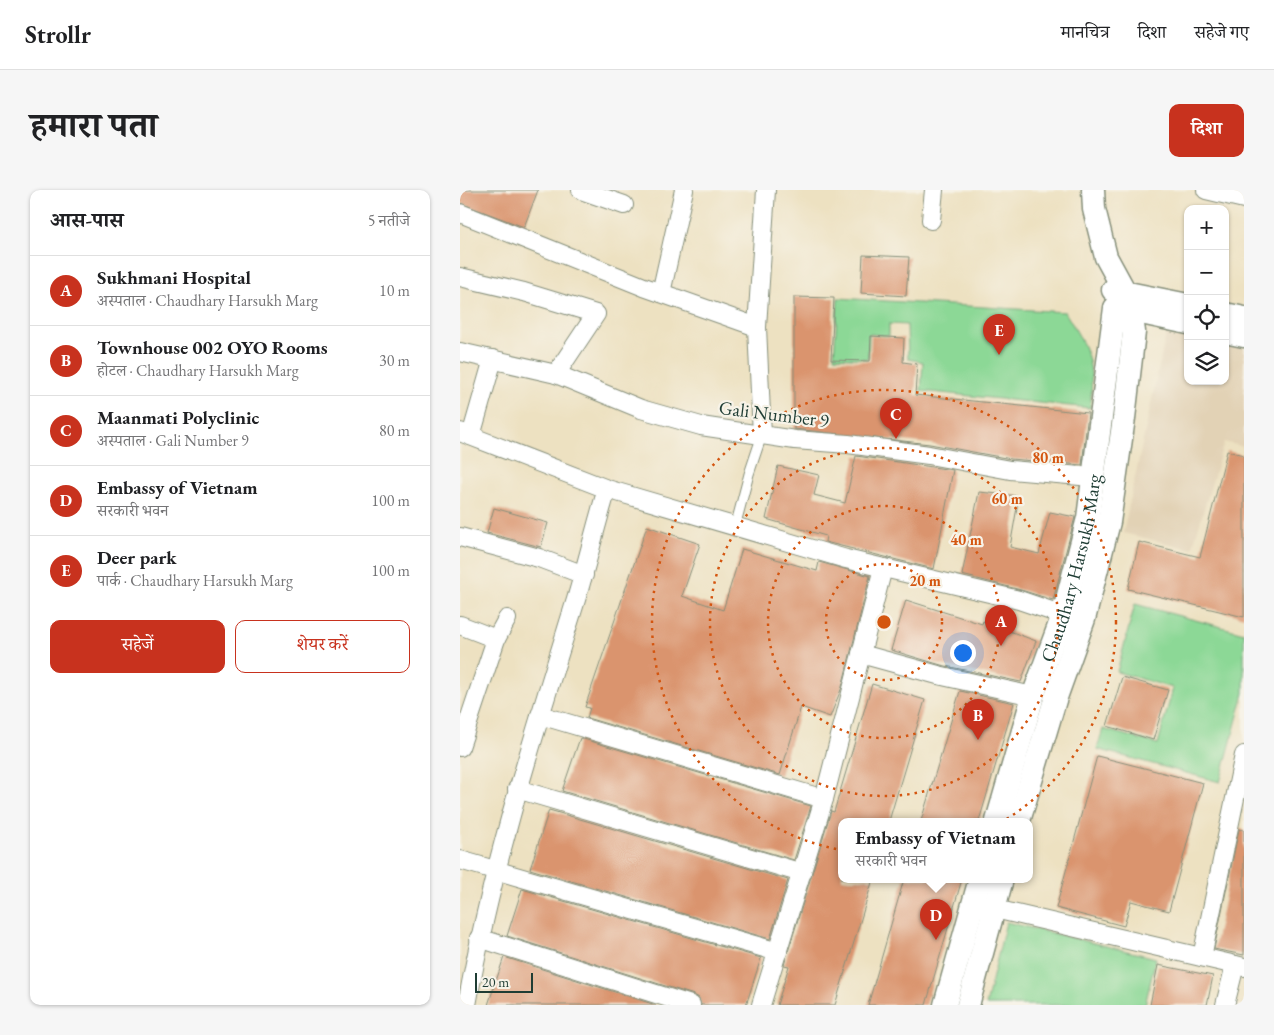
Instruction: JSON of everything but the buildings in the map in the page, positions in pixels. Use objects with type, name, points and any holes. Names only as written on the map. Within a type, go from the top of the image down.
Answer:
[{"type":"street","points":[[580,190],[624,205]]},
{"type":"street","points":[[661,293],[684,190]]},
{"type":"street","points":[[762,435],[757,327],[766,190]]},
{"type":"street","points":[[931,220],[934,190]]},
{"type":"street","points":[[1078,190],[1080,211],[1092,262],[1119,299],[1184,322]]},
{"type":"street","points":[[1093,190],[1094,209],[1119,299]]},
{"type":"street","points":[[1206,190],[1244,199]]},
{"type":"street","points":[[460,213],[661,293],[757,327]]},
{"type":"street","points":[[460,278],[524,292],[596,314],[556,374]]},
{"type":"street","points":[[1119,299],[1184,305]]},
{"type":"street","name":"Chaudhary Harsukh Marg","points":[[998,818],[1033,696],[1064,615],[1088,518],[1092,477],[1119,299]]},
{"type":"street","name":"Chaudhary Harsukh Marg","points":[[1020,818],[1055,700],[1084,619],[1109,522],[1134,332],[1119,299]]},
{"type":"street","points":[[1229,315],[1244,318]]},
{"type":"street","points":[[1229,333],[1244,336]]},
{"type":"street","name":"Gali Number 9","points":[[460,352],[556,374],[660,416],[701,426],[929,455],[1010,470],[1092,477]]},
{"type":"street","points":[[493,359],[465,434],[607,489],[735,527],[884,568],[1019,600],[1064,615]]},
{"type":"street","points":[[467,1005],[479,938],[495,870],[517,789],[584,576],[607,489]]},
{"type":"street","points":[[460,537],[539,558],[584,576]]},
{"type":"street","points":[[761,1005],[824,799],[884,568]]},
{"type":"street","points":[[460,747],[496,639],[506,619]]},
{"type":"street","points":[[460,625],[496,639]]},
{"type":"street","points":[[861,654],[878,660],[1033,696]]},
{"type":"street","points":[[540,715],[824,799]]},
{"type":"street","points":[[1202,958],[1244,755]]},
{"type":"street","points":[[517,789],[802,873]]},
{"type":"street","points":[[460,860],[778,952]]},
{"type":"street","points":[[968,1005],[983,906],[980,883]]},
{"type":"street","points":[[945,1005],[983,906],[999,883]]},
{"type":"street","points":[[983,906],[1240,966],[1225,1005]]},
{"type":"street","points":[[479,938],[691,1005]]},
{"type":"lane","points":[[735,527],[762,435]]},
{"type":"shaded area","points":[[1167,330],[1184,334],[1184,385],[1229,385],[1229,345],[1244,348],[1244,447],[1224,442],[1192,549],[1123,533]]},
{"type":"green space","points":[[838,298],[1065,312],[1088,357],[1091,379],[1090,408],[921,391],[923,362],[908,359],[907,325],[889,324],[889,336],[869,334],[868,359],[834,357]]},
{"type":"green space","points":[[1135,604],[1244,633],[1244,693],[1220,782],[1097,749],[1103,729],[1158,744],[1173,688],[1117,672]]},
{"type":"green space","points":[[1006,922],[1156,958],[1145,1005],[986,1005]]},
{"type":"place","name":"Deer park","points":[[999,355]]},
{"type":"place","name":"Maanmati Polyclinic","points":[[896,439]]},
{"type":"place","name":"Sukhmani Hospital","points":[[1001,646]]},
{"type":"place","name":"Townhouse 002 OYO Rooms","points":[[978,740]]},
{"type":"place","name":"Embassy of Vietnam","points":[[936,940]]}]
